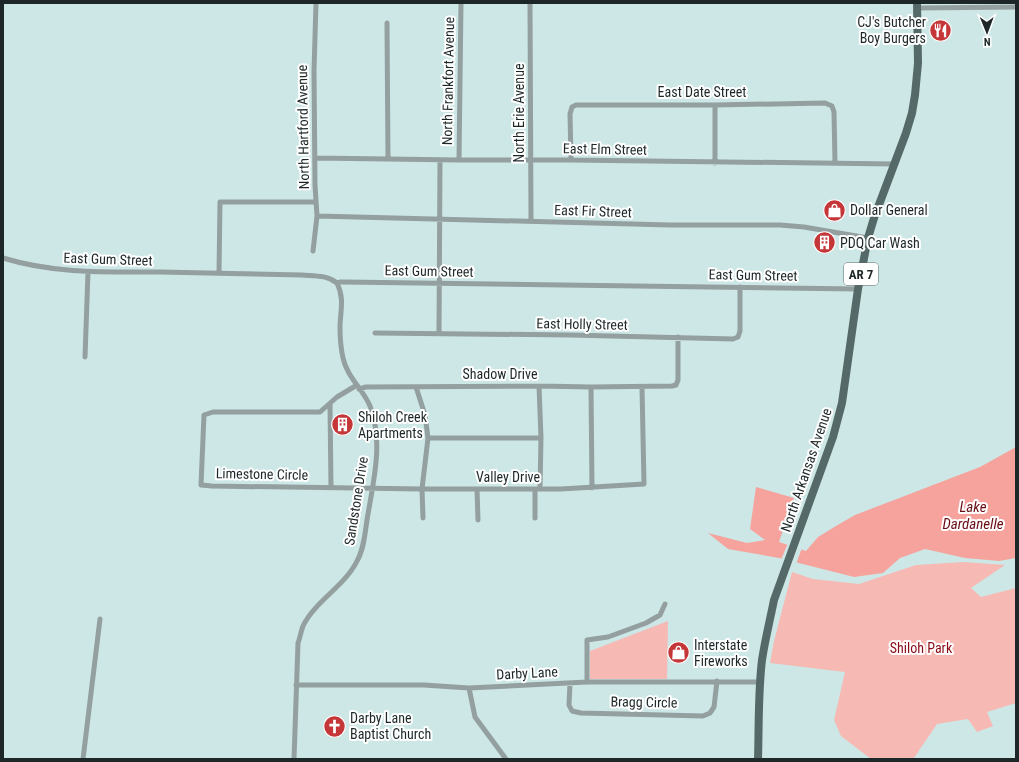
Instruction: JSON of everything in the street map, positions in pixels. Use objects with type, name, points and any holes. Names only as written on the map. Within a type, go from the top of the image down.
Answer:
[{"type":"main road","name":"North Arkansas Avenue","points":[[758,759],[762,660],[774,600],[834,437],[842,403],[858,289],[868,238],[906,133],[916,95],[918,63],[917,6]]},
{"type":"street","name":"North Hartford Avenue","points":[[313,251],[317,216],[315,185],[314,71],[316,3]]},
{"type":"street","name":"North Frankfort Avenue","points":[[459,160],[461,3]]},
{"type":"street","name":"North Erie Avenue","points":[[530,4],[531,221]]},
{"type":"street","points":[[917,6],[1016,7]]},
{"type":"street","points":[[387,23],[388,159]]},
{"type":"street","name":"East Date Street","points":[[571,160],[570,114],[572,107],[576,105],[825,103],[832,106],[834,112],[834,163]]},
{"type":"street","points":[[715,105],[715,162]]},
{"type":"street","name":"East Elm Street","points":[[315,158],[894,164]]},
{"type":"street","name":"North Frankfort Avenue","points":[[439,334],[440,160]]},
{"type":"street","points":[[219,273],[220,202],[316,202]]},
{"type":"street","name":"East Fir Street","points":[[317,216],[670,225],[780,225],[804,227],[868,238]]},
{"type":"street","name":"East Gum Street","points":[[3,258],[22,264],[50,269],[88,272],[219,273],[323,276],[333,280],[337,284],[344,282],[858,289]]},
{"type":"street","points":[[85,357],[88,272]]},
{"type":"street","name":"Sandstone Drive","points":[[294,759],[298,643],[303,626],[311,613],[350,573],[358,560],[363,544],[372,488],[376,449],[376,424],[369,404],[344,365],[342,357],[340,328],[342,306],[340,289],[337,284]]},
{"type":"street","name":"East Holly Street","points":[[375,333],[515,334],[733,339],[738,337],[740,331],[740,287]]},
{"type":"street","name":"Shadow Drive","points":[[358,387],[672,386],[676,384],[678,380],[678,337]]},
{"type":"street","points":[[535,518],[541,438],[539,386]]},
{"type":"street","points":[[591,386],[592,488]]},
{"type":"street","name":"Limestone Circle","points":[[358,387],[337,396],[320,412],[213,412],[204,415],[201,485],[372,488]]},
{"type":"street","points":[[416,387],[425,415],[428,438],[422,489],[423,518]]},
{"type":"street","name":"Valley Drive","points":[[372,488],[561,489],[644,484],[642,387]]},
{"type":"street","points":[[330,404],[331,488]]},
{"type":"street","points":[[428,438],[541,438]]},
{"type":"street","points":[[477,489],[478,520]]},
{"type":"street","points":[[587,682],[587,640],[608,637],[646,623],[660,614],[665,604]]},
{"type":"street","points":[[83,759],[100,619]]},
{"type":"street","name":"Bragg Circle","points":[[570,683],[570,705],[572,711],[581,713],[703,716],[710,713],[714,707],[717,681]]},
{"type":"street","name":"Darby Lane","points":[[296,685],[424,686],[469,688],[587,682],[760,682]]},
{"type":"street","points":[[469,688],[475,717],[506,759]]},
{"type":"green space","name":"Shiloh Park","points":[[964,562],[1005,565],[971,588],[981,597],[1016,588],[1016,703],[987,712],[993,726],[977,732],[968,719],[937,724],[914,758],[871,759],[841,736],[834,720],[845,672],[770,663],[774,641],[792,572],[813,579],[859,584],[916,565]]},
{"type":"green space","points":[[668,621],[667,679],[590,679],[590,651]]},
{"type":"water","name":"Lake Dardanelle","points":[[1016,447],[1016,558],[999,561],[965,558],[925,549],[900,558],[883,573],[854,577],[779,558],[728,549],[708,533],[747,543],[765,540],[750,529],[756,487],[794,498],[779,542],[806,551],[818,537],[855,515],[980,467]]},
{"type":"pier","points":[[788,543],[802,548],[796,564],[781,560]]},
{"type":"place","name":"CJ's Butcher Boy Burgers","points":[[941,30]]},
{"type":"place","name":"Dollar General","points":[[835,210]]},
{"type":"place","name":"PDQ Car Wash","points":[[825,243]]},
{"type":"place","name":"Shiloh Creek Apartments","points":[[343,425]]},
{"type":"place","name":"Interstate Fireworks","points":[[679,653]]},
{"type":"place","name":"Darby Lane Baptist Church","points":[[334,726]]}]
